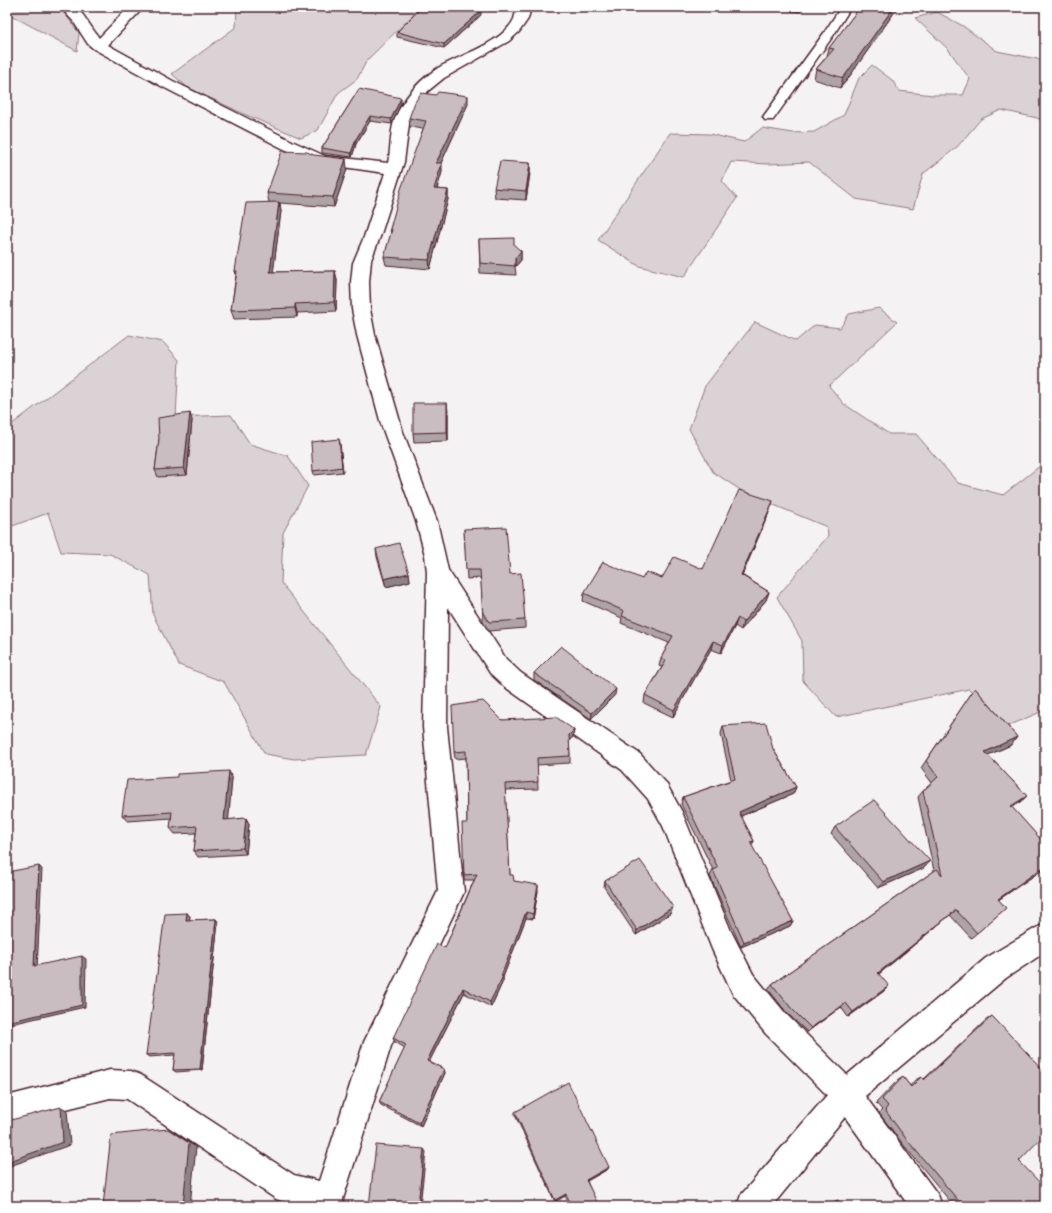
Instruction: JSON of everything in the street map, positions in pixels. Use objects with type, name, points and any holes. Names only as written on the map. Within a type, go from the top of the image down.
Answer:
[{"type":"street","points":[[66,7],[78,18],[93,41],[99,46],[168,84],[288,145],[322,160],[394,169]]},
{"type":"street","points":[[99,46],[137,7]]},
{"type":"street","points":[[7,1110],[110,1084],[131,1085],[287,1188],[328,1202],[378,1042],[451,892],[435,727],[438,572],[424,511],[396,439],[366,340],[360,309],[361,266],[396,163],[400,125],[410,104],[436,76],[489,48],[508,35],[515,28],[523,15],[524,7]]},
{"type":"street","points":[[438,572],[498,666],[513,680],[631,762],[657,791],[673,820],[721,940],[744,984],[776,1024],[846,1094],[927,1206]]},
{"type":"street","points":[[752,1206],[846,1094],[996,968],[1045,937]]},
{"type":"lane","points":[[769,117],[829,34],[846,7]]},
{"type":"shaded area","points":[[7,7],[60,7],[79,33],[77,51],[7,13]]},
{"type":"shaded area","points":[[237,7],[421,7],[367,60],[357,79],[338,93],[318,130],[301,138],[244,114],[187,87],[172,74],[236,27]]},
{"type":"shaded area","points":[[937,12],[963,26],[997,51],[1045,62],[1045,122],[1037,118],[1001,110],[981,119],[957,147],[923,174],[913,209],[856,199],[809,162],[768,164],[731,162],[722,181],[737,198],[684,277],[639,266],[598,240],[670,133],[709,134],[744,142],[762,128],[793,133],[814,132],[844,115],[859,78],[872,65],[892,80],[899,91],[933,95],[963,95],[970,79],[948,49],[915,18]]},
{"type":"shaded area","points":[[879,308],[897,322],[829,386],[844,404],[889,434],[916,434],[958,483],[1003,495],[1045,462],[1045,710],[1008,726],[969,689],[836,717],[803,681],[802,641],[777,597],[828,536],[827,527],[745,493],[713,472],[689,429],[705,386],[755,322],[796,341],[815,325],[840,328],[849,314]]},
{"type":"shaded area","points":[[129,335],[163,342],[179,360],[176,417],[231,415],[250,444],[288,456],[308,486],[283,533],[281,583],[381,707],[366,755],[294,759],[265,754],[224,682],[179,665],[153,615],[150,575],[110,554],[61,552],[48,513],[7,528],[7,428]]},
{"type":"building","points":[[422,7],[468,7],[481,11],[444,44],[397,32]]},
{"type":"building","points":[[860,7],[894,7],[843,78],[816,69],[834,49],[829,48]]},
{"type":"building","points":[[359,89],[401,98],[391,119],[370,116],[356,139],[351,153],[322,148]]},
{"type":"building","points":[[438,92],[468,96],[436,163],[442,163],[434,189],[448,190],[429,260],[384,257],[401,189],[426,121],[409,118],[415,102],[421,93],[436,95]]},
{"type":"building","points":[[282,151],[307,152],[314,155],[346,159],[333,197],[267,193]]},
{"type":"building","points":[[500,161],[530,163],[526,191],[494,188]]},
{"type":"building","points":[[279,202],[270,272],[335,271],[334,302],[295,304],[295,308],[231,310],[237,271],[235,271],[246,203]]},
{"type":"building","points":[[514,238],[514,245],[521,251],[515,258],[515,266],[480,263],[479,239]]},
{"type":"building","points":[[413,403],[447,403],[447,432],[413,433]]},
{"type":"building","points":[[190,413],[184,468],[155,470],[159,439],[158,418]]},
{"type":"building","points":[[339,439],[342,467],[313,471],[311,442]]},
{"type":"building","points":[[739,490],[773,501],[741,575],[769,592],[743,622],[738,618],[723,645],[713,641],[674,710],[645,695],[666,661],[661,658],[673,636],[622,616],[624,611],[584,593],[603,562],[642,579],[646,572],[662,578],[674,557],[703,569]]},
{"type":"building","points":[[506,527],[510,574],[521,573],[525,620],[489,622],[483,613],[480,570],[466,570],[464,529]]},
{"type":"building","points":[[399,543],[409,573],[384,579],[376,549]]},
{"type":"building","points":[[561,646],[616,689],[592,713],[534,673]]},
{"type":"building","points":[[975,688],[1017,737],[985,752],[1027,796],[1011,806],[1045,844],[1045,866],[998,899],[1006,908],[977,933],[956,910],[878,973],[889,986],[853,1012],[846,1003],[811,1028],[791,1008],[772,984],[937,869],[942,875],[923,791],[938,777],[926,761]]},
{"type":"building","points":[[483,701],[502,720],[556,717],[574,730],[569,735],[570,756],[537,758],[538,782],[505,784],[510,875],[513,875],[514,881],[538,885],[533,914],[526,912],[501,976],[503,976],[490,1002],[463,988],[427,1061],[444,1069],[419,1123],[379,1102],[406,1045],[393,1038],[437,944],[445,948],[477,874],[464,875],[462,823],[467,823],[466,751],[454,752],[452,706]]},
{"type":"building","points":[[766,723],[773,749],[796,787],[739,812],[754,841],[750,842],[793,921],[744,942],[713,870],[718,868],[683,797],[735,779],[723,726]]},
{"type":"building","points":[[229,771],[224,820],[246,818],[243,848],[194,851],[197,826],[170,828],[172,812],[122,815],[127,780],[177,777],[177,774]]},
{"type":"building","points":[[874,800],[930,861],[883,882],[835,827]]},
{"type":"building","points":[[640,860],[673,907],[637,930],[605,881]]},
{"type":"building","points":[[39,866],[34,966],[82,956],[82,1005],[7,1022],[7,872]]},
{"type":"building","points":[[187,913],[186,920],[216,919],[200,1069],[173,1070],[175,1053],[146,1055],[165,914]]},
{"type":"building","points":[[992,1016],[1045,1072],[1045,1134],[1019,1161],[1045,1188],[1045,1206],[963,1206],[907,1140],[885,1110],[888,1106],[882,1099],[903,1077],[911,1087],[921,1077],[924,1080]]},
{"type":"building","points":[[568,1082],[609,1167],[586,1180],[598,1204],[595,1206],[572,1206],[566,1194],[555,1200],[515,1112]]},
{"type":"building","points":[[61,1107],[63,1142],[7,1162],[7,1121]]},
{"type":"building","points":[[168,1129],[189,1143],[183,1206],[103,1206],[111,1135]]},
{"type":"building","points":[[376,1145],[424,1149],[418,1206],[369,1206]]},
{"type":"building","points":[[838,1200],[842,1206],[829,1206]]}]
